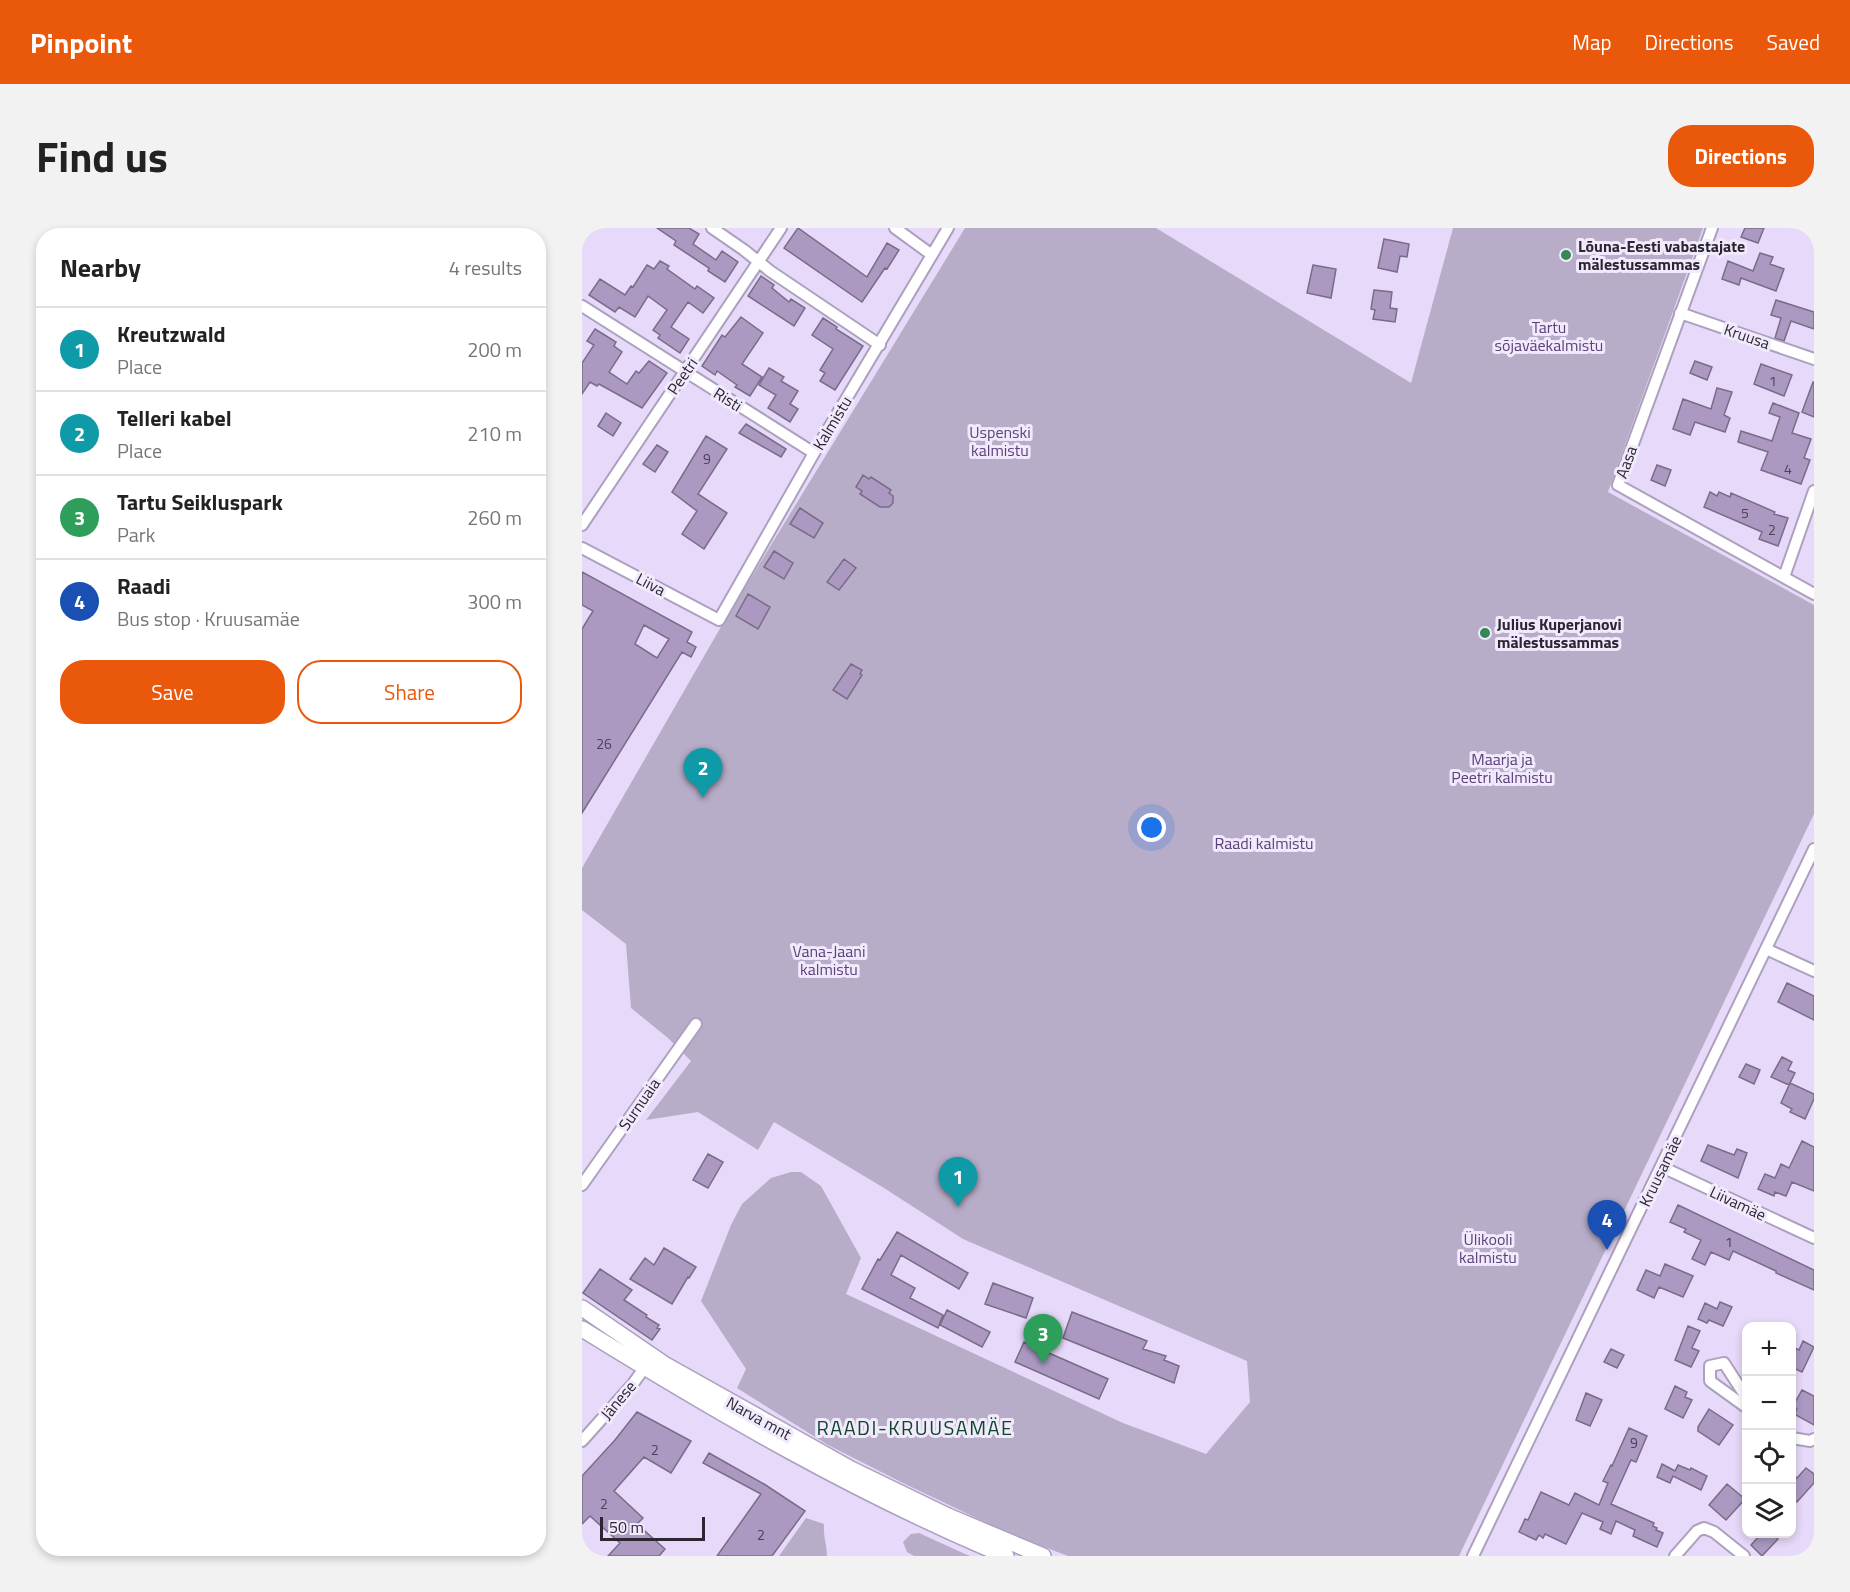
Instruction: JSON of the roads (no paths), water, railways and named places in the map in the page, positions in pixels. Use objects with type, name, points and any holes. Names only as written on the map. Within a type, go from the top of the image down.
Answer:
[{"type":"main road","name":"Narva mnt","points":[[582,1308],[648,1362],[809,1462],[917,1516],[1006,1556]]},
{"type":"main road","name":"Narva mnt","points":[[582,1329],[851,1469],[948,1516],[1043,1556]]},
{"type":"street","points":[[712,228],[770,271],[880,345]]},
{"type":"street","name":"Peetri","points":[[582,525],[781,228]]},
{"type":"street","points":[[895,228],[932,255]]},
{"type":"street","name":"Kalmistu","points":[[719,620],[814,453],[948,228]]},
{"type":"street","name":"Aasa","points":[[1712,228],[1618,485],[1814,594]]},
{"type":"street","name":"Risti","points":[[582,306],[814,453]]},
{"type":"street","name":"Kruusa","points":[[1680,313],[1814,359]]},
{"type":"street","points":[[1784,577],[1814,491]]},
{"type":"street","name":"Liiva","points":[[582,548],[719,620]]},
{"type":"street","name":"Kruusamäe","points":[[1473,1556],[1814,849]]},
{"type":"street","points":[[1767,949],[1814,971]]},
{"type":"street","name":"Surnuaia","points":[[582,1185],[696,1024]]},
{"type":"street","name":"Liivamäe","points":[[1662,1167],[1814,1238]]},
{"type":"street","name":"Jänese","points":[[582,1441],[614,1406],[648,1362]]},
{"type":"street","points":[[1742,1391],[1724,1363],[1710,1366],[1710,1381],[1742,1404]]},
{"type":"street","points":[[1796,1439],[1810,1441],[1814,1439]]},
{"type":"street","points":[[1675,1556],[1697,1531],[1704,1528],[1714,1532],[1744,1556]]},
{"type":"place","name":"Lõuna-Eesti vabastajate mälestussammas","points":[[1566,255]]},
{"type":"place","name":"Julius Kuperjanovi mälestussammas","points":[[1485,633]]},
{"type":"place","name":"Telleri kabel","points":[[703,798]]},
{"type":"place","name":"Kreutzwald","points":[[958,1207]]},
{"type":"place","name":"Raadi","points":[[1607,1250]]},
{"type":"place","name":"Tartu Seikluspark","points":[[1043,1364]]},
{"type":"district","name":"RAADI-KRUUSAMÄE","points":[[915,1427]]},
{"type":"park label","name":"Tartu sõjaväekalmistu","points":[[1549,336]]},
{"type":"park label","name":"Uspenski kalmistu","points":[[1000,441]]},
{"type":"park label","name":"Maarja ja Peetri kalmistu","points":[[1502,768]]},
{"type":"park label","name":"Raadi kalmistu","points":[[1264,843]]},
{"type":"park label","name":"Vana-Jaani kalmistu","points":[[829,960]]},
{"type":"park label","name":"Ülikooli kalmistu","points":[[1488,1248]]}]
